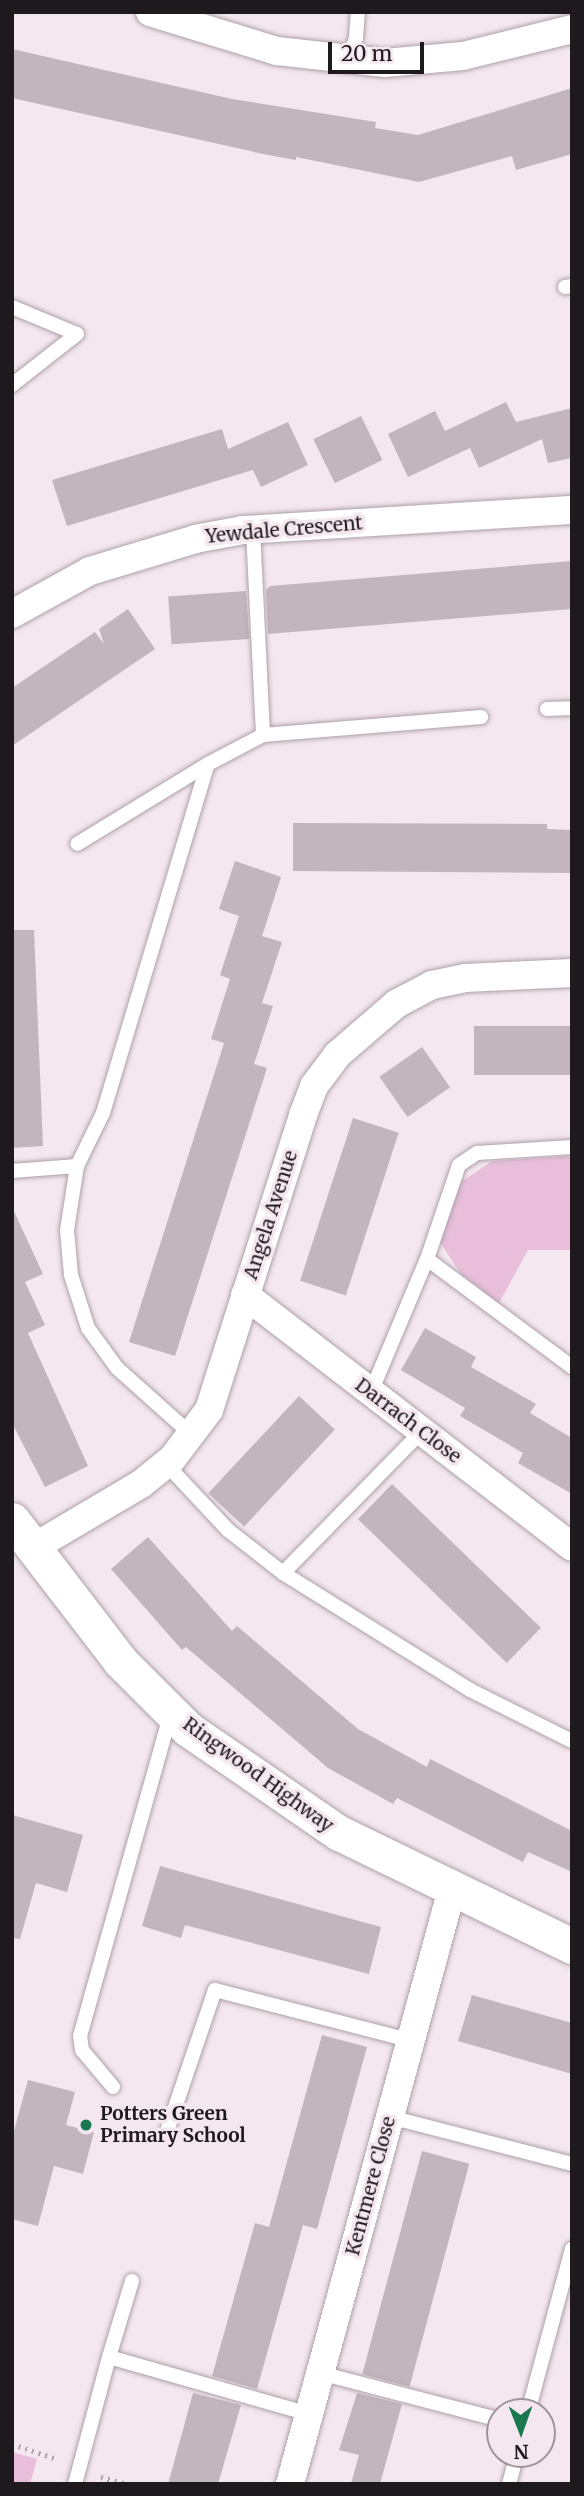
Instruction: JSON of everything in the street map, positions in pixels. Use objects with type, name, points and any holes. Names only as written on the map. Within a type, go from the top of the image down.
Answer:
[{"type":"street","points":[[150,12],[277,51],[348,61],[463,57],[572,29]]},
{"type":"street","name":"Yewdale Crescent","points":[[12,614],[90,571],[142,552],[253,530],[572,510]]},
{"type":"street","name":"Angela Avenue","points":[[31,1549],[166,1464],[193,1436],[209,1410],[314,1086],[359,1032],[432,985],[465,978],[572,973]]},
{"type":"street","name":"Darrach Close","points":[[245,1295],[572,1546]]},
{"type":"street","name":"Ringwood Highway","points":[[12,1520],[31,1549],[120,1661],[199,1736],[329,1827],[572,1946]]},
{"type":"street","name":"Kentmere Close","points":[[290,2484],[452,1889]]},
{"type":"lane","points":[[348,61],[358,12]]},
{"type":"lane","points":[[12,307],[77,334],[12,384]]},
{"type":"lane","points":[[253,530],[262,735]]},
{"type":"lane","points":[[547,709],[572,708]]},
{"type":"lane","points":[[77,844],[208,764],[262,735],[481,718]]},
{"type":"lane","points":[[193,1436],[117,1368],[88,1328],[71,1275],[67,1230],[77,1166],[103,1113],[208,764]]},
{"type":"lane","points":[[371,1392],[427,1259],[459,1165],[477,1153],[572,1147]]},
{"type":"lane","points":[[12,1171],[77,1166]]},
{"type":"lane","points":[[427,1259],[572,1367]]},
{"type":"lane","points":[[283,1573],[422,1431]]},
{"type":"lane","points":[[166,1464],[228,1530],[283,1573],[470,1690],[572,1741]]},
{"type":"lane","points":[[113,2087],[82,2050],[79,2036],[171,1712]]},
{"type":"lane","points":[[167,2131],[215,1990],[410,2040]]},
{"type":"lane","points":[[390,2117],[572,2164]]},
{"type":"lane","points":[[532,2398],[572,2249]]},
{"type":"lane","points":[[75,2484],[132,2281]]},
{"type":"lane","points":[[109,2357],[309,2414]]},
{"type":"lane","points":[[320,2374],[486,2416]]},
{"type":"shaded area","points":[[572,1156],[572,1250],[528,1250],[499,1303],[461,1274],[439,1241],[455,1186],[492,1161]]},
{"type":"shaded area","points":[[12,2452],[37,2459],[30,2484],[12,2484]]},
{"type":"building","points":[[12,49],[232,99],[376,122],[375,128],[418,135],[572,88],[572,154],[516,170],[512,156],[419,182],[296,157],[296,160],[268,155],[12,98]]},
{"type":"building","points":[[506,402],[516,422],[572,408],[572,458],[548,463],[542,439],[479,468],[470,448],[408,477],[388,434],[435,411],[445,431]]},
{"type":"building","points":[[361,416],[382,460],[335,483],[313,439]]},
{"type":"building","points":[[288,422],[308,465],[261,487],[253,470],[67,526],[52,480],[222,429],[228,449]]},
{"type":"building","points":[[572,561],[572,609],[268,634],[266,590],[270,586]]},
{"type":"building","points":[[246,591],[249,639],[172,644],[168,596]]},
{"type":"building","points":[[128,609],[155,649],[12,746],[12,688],[95,632],[104,644],[99,629]]},
{"type":"building","points":[[293,823],[547,824],[547,829],[572,830],[572,873],[293,871]]},
{"type":"building","points":[[235,861],[281,877],[262,936],[282,942],[262,1003],[273,1006],[254,1064],[267,1068],[175,1356],[129,1342],[224,1043],[211,1039],[230,979],[220,975],[239,916],[219,909]]},
{"type":"building","points":[[12,930],[34,930],[43,1146],[12,1148]]},
{"type":"building","points":[[474,1026],[572,1026],[572,1075],[474,1075]]},
{"type":"building","points":[[422,1047],[450,1087],[408,1117],[379,1077]]},
{"type":"building","points":[[353,1118],[399,1133],[346,1295],[300,1281]]},
{"type":"building","points":[[12,1207],[43,1274],[25,1282],[45,1325],[28,1333],[88,1466],[45,1487],[12,1423]]},
{"type":"building","points":[[425,1328],[476,1357],[471,1367],[536,1404],[530,1413],[572,1438],[572,1494],[518,1463],[523,1453],[460,1416],[465,1408],[401,1370]]},
{"type":"building","points":[[299,1396],[335,1429],[244,1527],[208,1493]]},
{"type":"building","points":[[392,1484],[541,1628],[507,1663],[358,1519]]},
{"type":"building","points":[[148,1537],[232,1631],[237,1626],[358,1729],[427,1767],[430,1759],[572,1831],[572,1872],[528,1852],[523,1862],[397,1798],[393,1804],[328,1768],[186,1647],[182,1650],[111,1569]]},
{"type":"building","points":[[12,1815],[83,1835],[67,1892],[36,1883],[20,1939],[12,1938]]},
{"type":"building","points":[[160,1866],[381,1927],[369,1974],[185,1925],[181,1938],[142,1926]]},
{"type":"building","points":[[472,1995],[572,2023],[572,2074],[458,2041]]},
{"type":"building","points":[[322,2035],[367,2047],[317,2229],[303,2225],[257,2389],[212,2376],[255,2223],[269,2227]]},
{"type":"building","points":[[28,2080],[75,2092],[66,2125],[94,2132],[83,2174],[54,2166],[38,2226],[12,2219],[12,2138]]},
{"type":"building","points":[[422,2151],[469,2164],[410,2387],[362,2374]]},
{"type":"building","points":[[193,2393],[241,2405],[218,2484],[168,2484]]},
{"type":"building","points":[[357,2393],[402,2404],[380,2484],[351,2484],[359,2455],[339,2450]]},
{"type":"place","name":"Potters Green Primary School","points":[[86,2125]]}]
